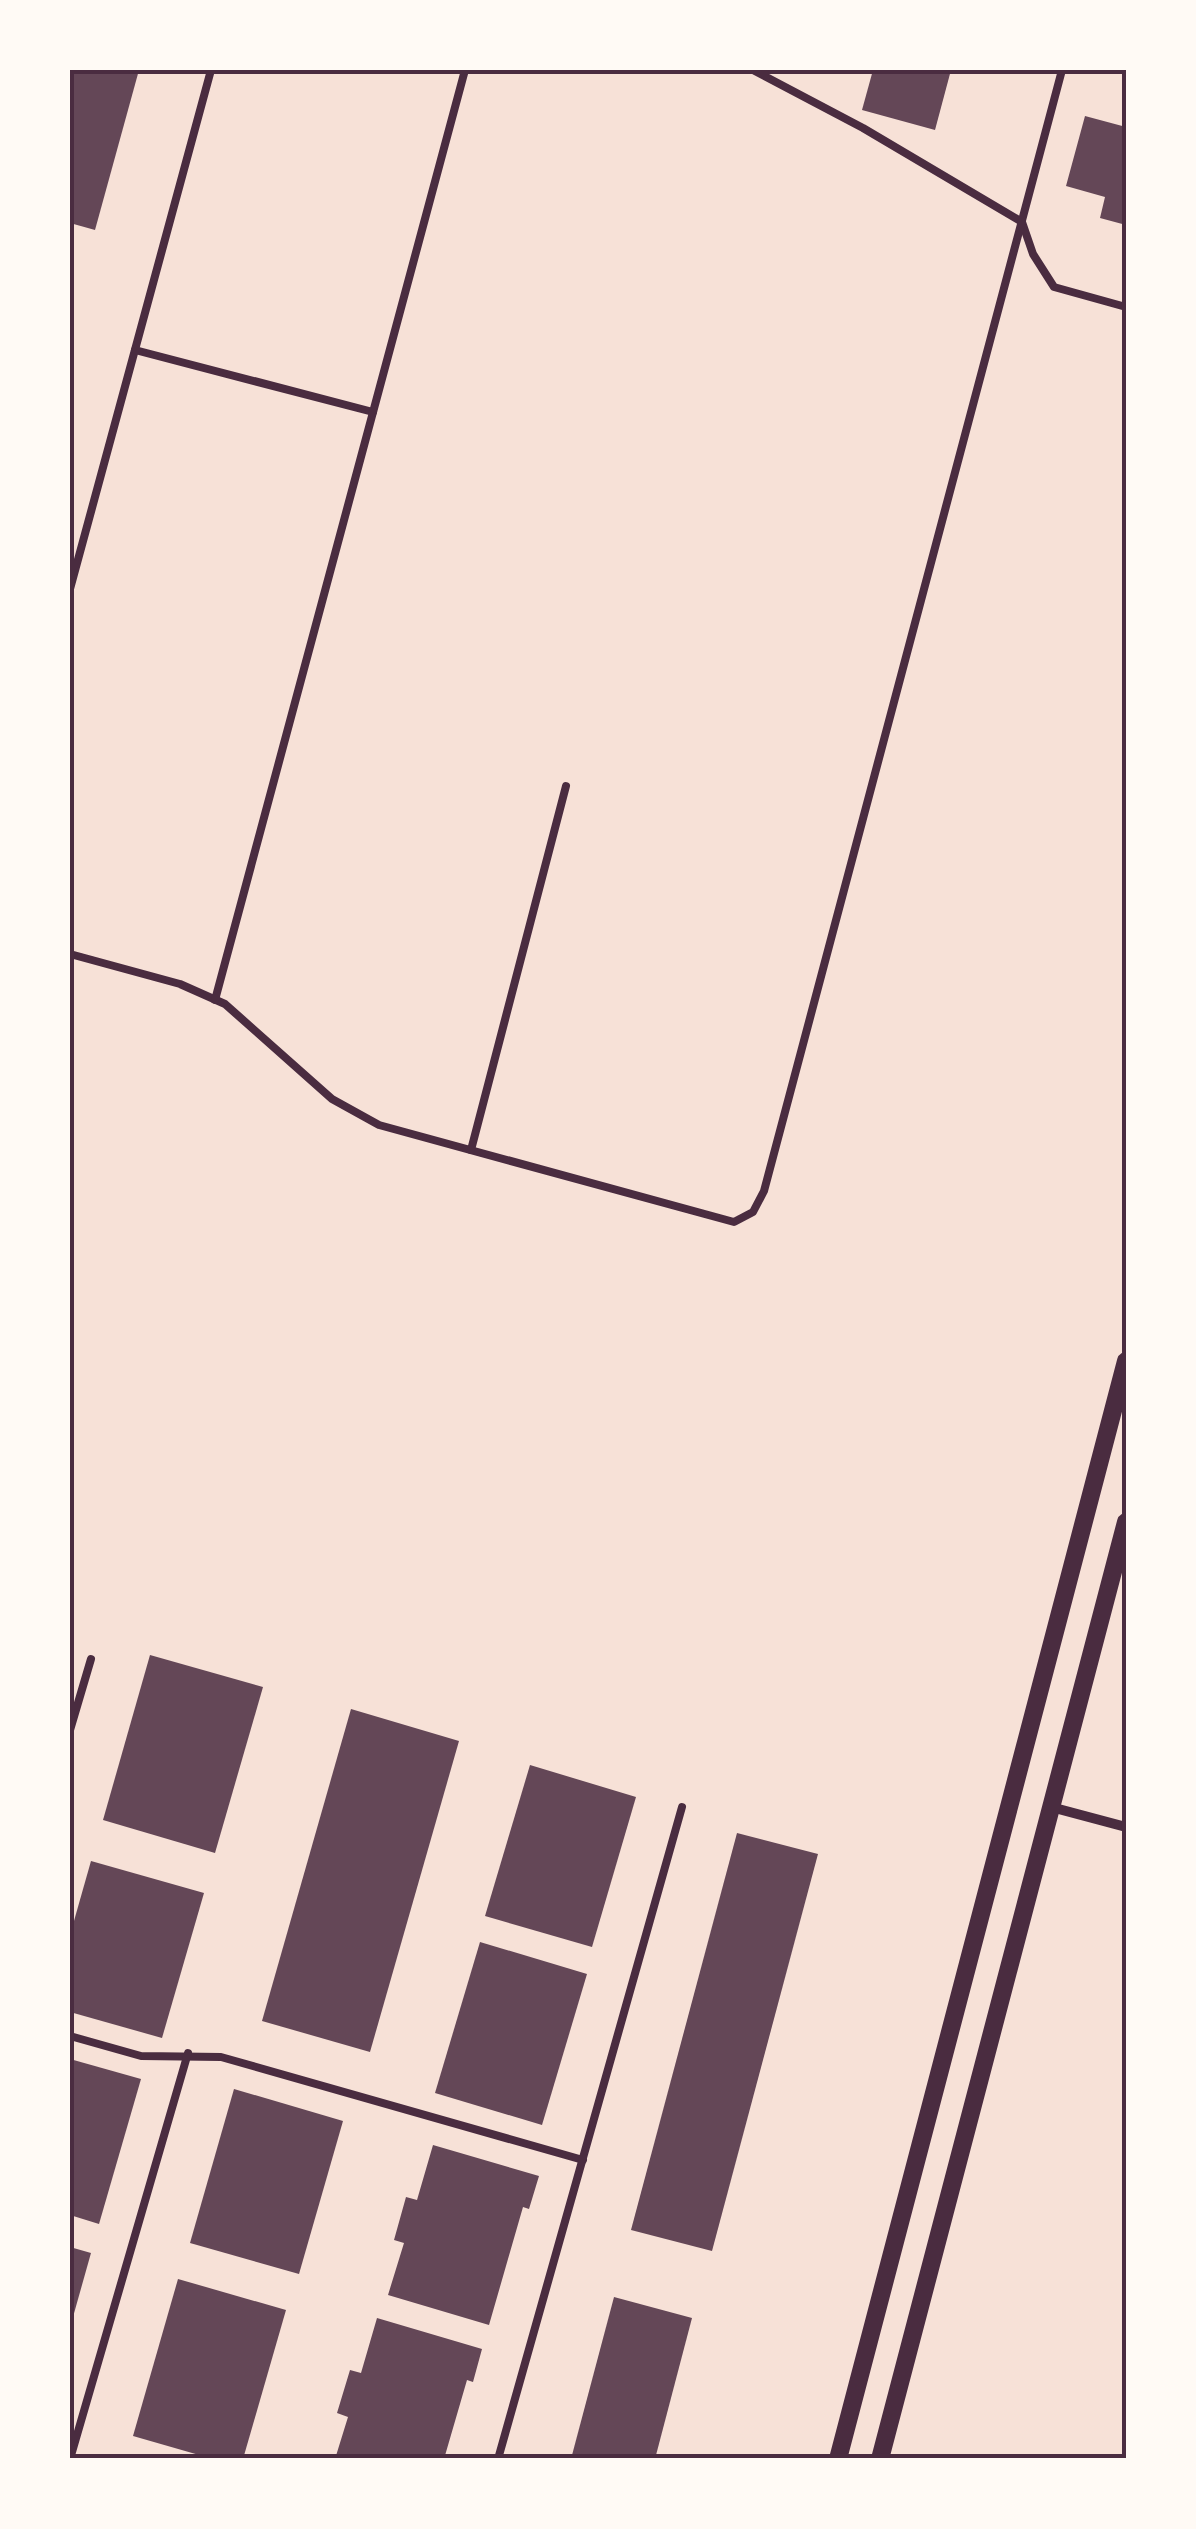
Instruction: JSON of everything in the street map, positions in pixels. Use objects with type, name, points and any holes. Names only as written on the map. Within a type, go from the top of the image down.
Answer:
[{"type":"street","points":[[838,2459],[1126,1360]]},
{"type":"street","points":[[880,2459],[1126,1522]]},
{"type":"street","points":[[1051,1807],[1126,1827]]},
{"type":"lane","points":[[70,590],[211,70]]},
{"type":"lane","points":[[215,1000],[465,70]]},
{"type":"lane","points":[[753,70],[863,128],[1022,222],[1033,254],[1054,288],[1126,307]]},
{"type":"lane","points":[[70,954],[180,984],[239,1012],[332,1099],[379,1125],[734,1222],[753,1212],[769,1172],[1062,70]]},
{"type":"lane","points":[[135,350],[373,412]]},
{"type":"lane","points":[[470,1150],[566,786]]},
{"type":"lane","points":[[70,1730],[90,1659]]},
{"type":"lane","points":[[498,2459],[682,1807]]},
{"type":"lane","points":[[70,2036],[141,2056],[221,2057],[583,2160]]},
{"type":"lane","points":[[70,2459],[188,2054]]},
{"type":"building","points":[[70,70],[139,70],[95,230],[70,223]]},
{"type":"building","points":[[873,70],[951,70],[935,130],[862,110]]},
{"type":"building","points":[[1085,116],[1126,127],[1126,225],[1100,218],[1105,197],[1066,186]]},
{"type":"building","points":[[150,1655],[263,1687],[215,1853],[103,1820]]},
{"type":"building","points":[[351,1709],[459,1741],[370,2052],[262,2021]]},
{"type":"building","points":[[530,1765],[636,1797],[592,1947],[485,1916]]},
{"type":"building","points":[[737,1833],[818,1854],[712,2251],[631,2230]]},
{"type":"building","points":[[91,1861],[204,1893],[162,2038],[70,2012],[70,1935]]},
{"type":"building","points":[[480,1942],[587,1974],[542,2125],[435,2093]]},
{"type":"building","points":[[70,2059],[141,2079],[99,2224],[70,2215]]},
{"type":"building","points":[[234,2089],[343,2121],[299,2274],[190,2243]]},
{"type":"building","points":[[433,2145],[539,2176],[529,2209],[523,2207],[489,2325],[388,2295],[404,2243],[394,2240],[406,2197],[417,2200]]},
{"type":"building","points":[[70,2247],[91,2253],[71,2324],[70,2324]]},
{"type":"building","points":[[178,2279],[286,2310],[243,2459],[213,2459],[133,2436]]},
{"type":"building","points":[[614,2297],[692,2318],[655,2459],[571,2459]]},
{"type":"building","points":[[377,2318],[482,2349],[473,2382],[467,2380],[444,2459],[335,2459],[348,2417],[337,2413],[350,2370],[361,2373]]}]
